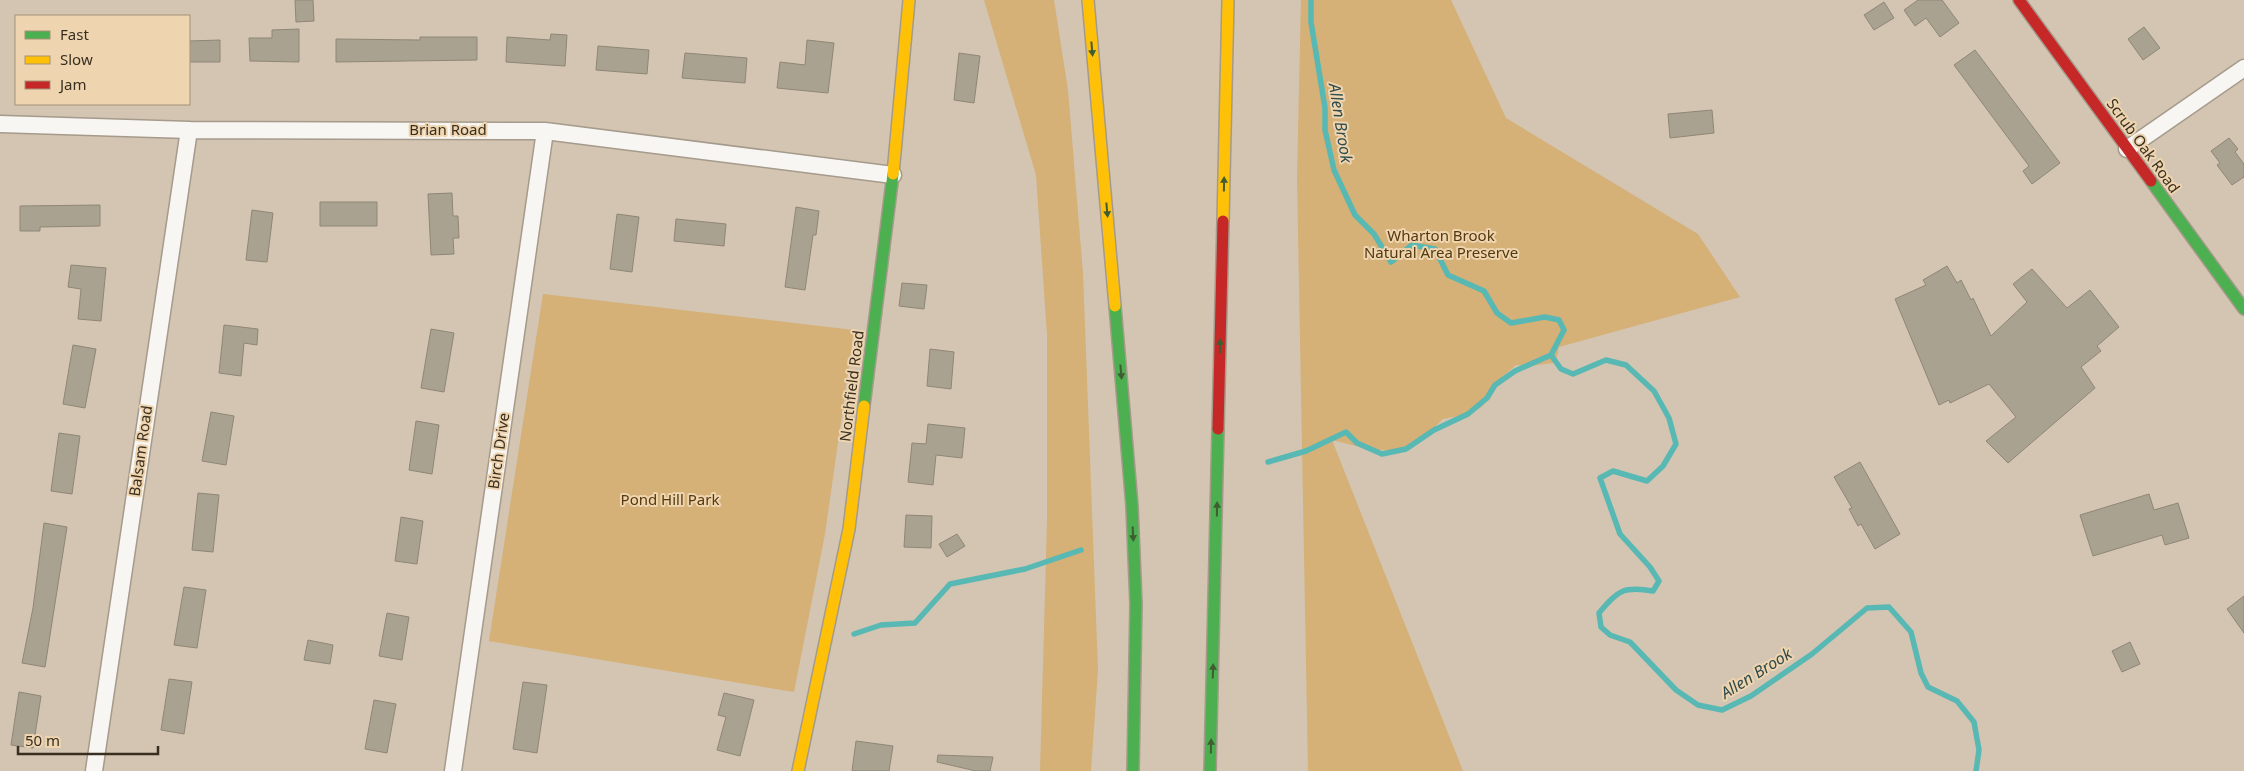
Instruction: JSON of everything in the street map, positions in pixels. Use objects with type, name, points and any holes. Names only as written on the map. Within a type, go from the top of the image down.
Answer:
[{"type":"main road","name":"Northfield Road","points":[[798,771],[850,529],[892,175],[909,0]]},
{"type":"main road","points":[[1088,0],[1132,506],[1136,604],[1133,771]]},
{"type":"main road","points":[[1210,771],[1228,0]]},
{"type":"main road","name":"Scrub Oak Road","points":[[2019,0],[2244,309]]},
{"type":"street","points":[[2127,149],[2244,68]]},
{"type":"street","name":"Brian Road","points":[[0,124],[189,130],[545,131],[892,175]]},
{"type":"street","name":"Balsam Road","points":[[94,771],[189,130]]},
{"type":"street","name":"Birch Drive","points":[[453,771],[545,131]]},
{"type":"green space","points":[[984,0],[1054,0],[1068,90],[1083,273],[1098,670],[1091,771],[1040,771],[1047,521],[1047,335],[1036,175]]},
{"type":"green space","name":"Wharton Brook Natural Area Preserve","points":[[1301,0],[1451,0],[1506,118],[1698,234],[1740,297],[1559,347],[1557,357],[1553,363],[1529,366],[1516,365],[1502,377],[1495,386],[1490,399],[1480,408],[1465,415],[1443,419],[1421,440],[1411,445],[1392,450],[1372,450],[1332,440],[1463,771],[1308,771],[1297,177]]},
{"type":"green space","name":"Pond Hill Park","points":[[543,294],[854,330],[825,534],[794,692],[489,641]]},
{"type":"building","points":[[295,0],[313,0],[314,21],[296,22]]},
{"type":"building","points":[[1918,0],[1942,0],[1959,23],[1940,37],[1926,18],[1915,26],[1904,10]]},
{"type":"building","points":[[1884,2],[1894,18],[1874,30],[1864,15]]},
{"type":"building","points":[[2144,27],[2160,48],[2143,60],[2128,39]]},
{"type":"building","points":[[299,29],[299,62],[250,61],[249,38],[272,38],[272,30]]},
{"type":"building","points":[[551,34],[567,35],[565,66],[506,62],[507,37],[550,40]]},
{"type":"building","points":[[420,37],[477,37],[477,60],[336,62],[336,39],[420,40]]},
{"type":"building","points":[[220,40],[220,62],[190,62],[190,41]]},
{"type":"building","points":[[807,40],[834,43],[828,93],[777,88],[780,62],[805,65]]},
{"type":"building","points":[[598,46],[649,50],[647,74],[596,70]]},
{"type":"building","points":[[1975,50],[2060,163],[2032,184],[2023,171],[2029,166],[1954,65]]},
{"type":"building","points":[[685,53],[747,58],[745,83],[682,78]]},
{"type":"building","points":[[959,53],[980,56],[974,103],[954,100]]},
{"type":"building","points":[[1712,110],[1714,133],[1670,138],[1668,114]]},
{"type":"building","points":[[2229,138],[2238,149],[2235,152],[2244,164],[2244,177],[2232,185],[2217,165],[2220,163],[2211,151]]},
{"type":"building","points":[[452,193],[453,216],[458,216],[459,238],[453,238],[454,254],[431,255],[428,194]]},
{"type":"building","points":[[320,202],[377,202],[377,226],[320,226]]},
{"type":"building","points":[[100,205],[100,226],[40,227],[40,231],[20,231],[20,206]]},
{"type":"building","points":[[796,207],[819,211],[816,235],[813,235],[805,290],[785,287]]},
{"type":"building","points":[[252,210],[273,213],[267,262],[246,260]]},
{"type":"building","points":[[617,214],[639,217],[632,272],[610,269]]},
{"type":"building","points":[[676,219],[726,224],[724,246],[674,241]]},
{"type":"building","points":[[71,265],[106,268],[101,321],[78,319],[81,289],[68,287]]},
{"type":"building","points":[[1947,266],[1957,283],[1961,280],[1971,300],[1973,298],[1991,336],[2027,302],[2013,284],[2032,269],[2067,308],[2090,290],[2119,327],[2097,346],[2101,351],[2081,367],[2095,388],[2008,463],[1986,441],[2016,417],[1989,384],[1950,403],[1949,400],[1939,405],[1895,299],[1926,285],[1923,280]]},
{"type":"building","points":[[902,283],[927,285],[924,309],[899,306]]},
{"type":"building","points":[[224,325],[258,329],[257,345],[244,343],[241,376],[219,373]]},
{"type":"building","points":[[431,329],[454,333],[444,392],[421,388]]},
{"type":"building","points":[[73,345],[96,349],[85,408],[63,404]]},
{"type":"building","points":[[930,349],[954,352],[951,389],[927,386]]},
{"type":"building","points":[[211,412],[234,416],[226,465],[202,461]]},
{"type":"building","points":[[416,421],[439,425],[432,474],[409,470]]},
{"type":"building","points":[[928,424],[965,428],[962,458],[936,455],[933,485],[908,482],[912,443],[926,444]]},
{"type":"building","points":[[59,433],[80,436],[72,494],[51,491]]},
{"type":"building","points":[[1860,462],[1900,534],[1875,549],[1861,524],[1858,526],[1849,509],[1852,508],[1834,477]]},
{"type":"building","points":[[198,493],[219,495],[213,552],[192,550]]},
{"type":"building","points":[[2149,494],[2154,510],[2178,503],[2189,538],[2165,545],[2162,535],[2093,556],[2080,515]]},
{"type":"building","points":[[906,515],[932,516],[931,548],[904,547]]},
{"type":"building","points":[[401,517],[423,521],[417,564],[395,561]]},
{"type":"building","points":[[44,523],[67,527],[45,667],[22,663],[33,608]]},
{"type":"building","points":[[957,534],[965,546],[947,557],[939,544]]},
{"type":"building","points":[[184,587],[206,590],[197,648],[174,645]]},
{"type":"building","points":[[2244,596],[2244,633],[2227,609]]},
{"type":"building","points":[[387,613],[409,617],[402,660],[379,656]]},
{"type":"building","points":[[308,640],[333,645],[330,664],[304,660]]},
{"type":"building","points":[[2130,642],[2140,664],[2122,672],[2112,651]]},
{"type":"building","points":[[169,679],[192,682],[184,734],[161,730]]},
{"type":"building","points":[[523,682],[547,685],[537,753],[513,749]]},
{"type":"building","points":[[19,692],[41,696],[33,748],[11,745]]},
{"type":"building","points":[[724,693],[754,700],[740,756],[717,750],[726,717],[718,715]]},
{"type":"building","points":[[374,700],[396,704],[387,753],[365,749]]},
{"type":"building","points":[[856,741],[893,746],[889,771],[852,771]]},
{"type":"building","points":[[938,755],[993,757],[990,771],[976,771],[937,762]]},
{"type":"waterway","name":"Allen Brook","points":[[1311,0],[1311,22],[1325,108],[1325,130],[1334,170],[1355,215],[1374,234],[1391,262],[1412,245],[1435,249],[1448,275],[1484,291],[1497,313],[1511,323],[1545,317],[1559,320],[1564,330],[1551,355],[1561,369],[1573,374],[1606,360],[1626,365],[1654,391],[1669,418],[1676,444],[1663,466],[1647,481],[1613,471],[1600,478],[1620,534],[1650,567],[1659,581],[1653,591],[1628,590],[1611,599],[1599,613],[1601,627],[1610,635],[1630,642],[1676,690],[1698,705],[1722,710],[1751,696],[1812,654],[1867,608],[1889,607],[1911,632],[1921,673],[1928,687],[1957,701],[1974,722],[1979,750],[1976,771]]},
{"type":"waterway","points":[[1268,462],[1306,451],[1346,432],[1357,443],[1382,454],[1406,449],[1434,430],[1468,414],[1487,398],[1495,385],[1515,371],[1551,355]]},
{"type":"waterway","points":[[854,634],[881,625],[915,623],[950,584],[1025,569],[1081,550]]},
{"type":"traffic: fast","points":[[864,406],[893,174]]},
{"type":"traffic: fast","points":[[2151,181],[2244,309]]},
{"type":"traffic: fast","points":[[1115,306],[1132,506],[1136,604],[1133,771]]},
{"type":"traffic: fast","points":[[1210,771],[1218,429]]},
{"type":"traffic: slow","points":[[893,174],[909,0]]},
{"type":"traffic: slow","points":[[1088,0],[1115,306]]},
{"type":"traffic: slow","points":[[1223,221],[1228,0]]},
{"type":"traffic: slow","points":[[798,771],[849,529],[864,406]]},
{"type":"traffic: jam","points":[[2019,0],[2151,181]]},
{"type":"traffic: jam","points":[[1218,429],[1223,221]]}]
